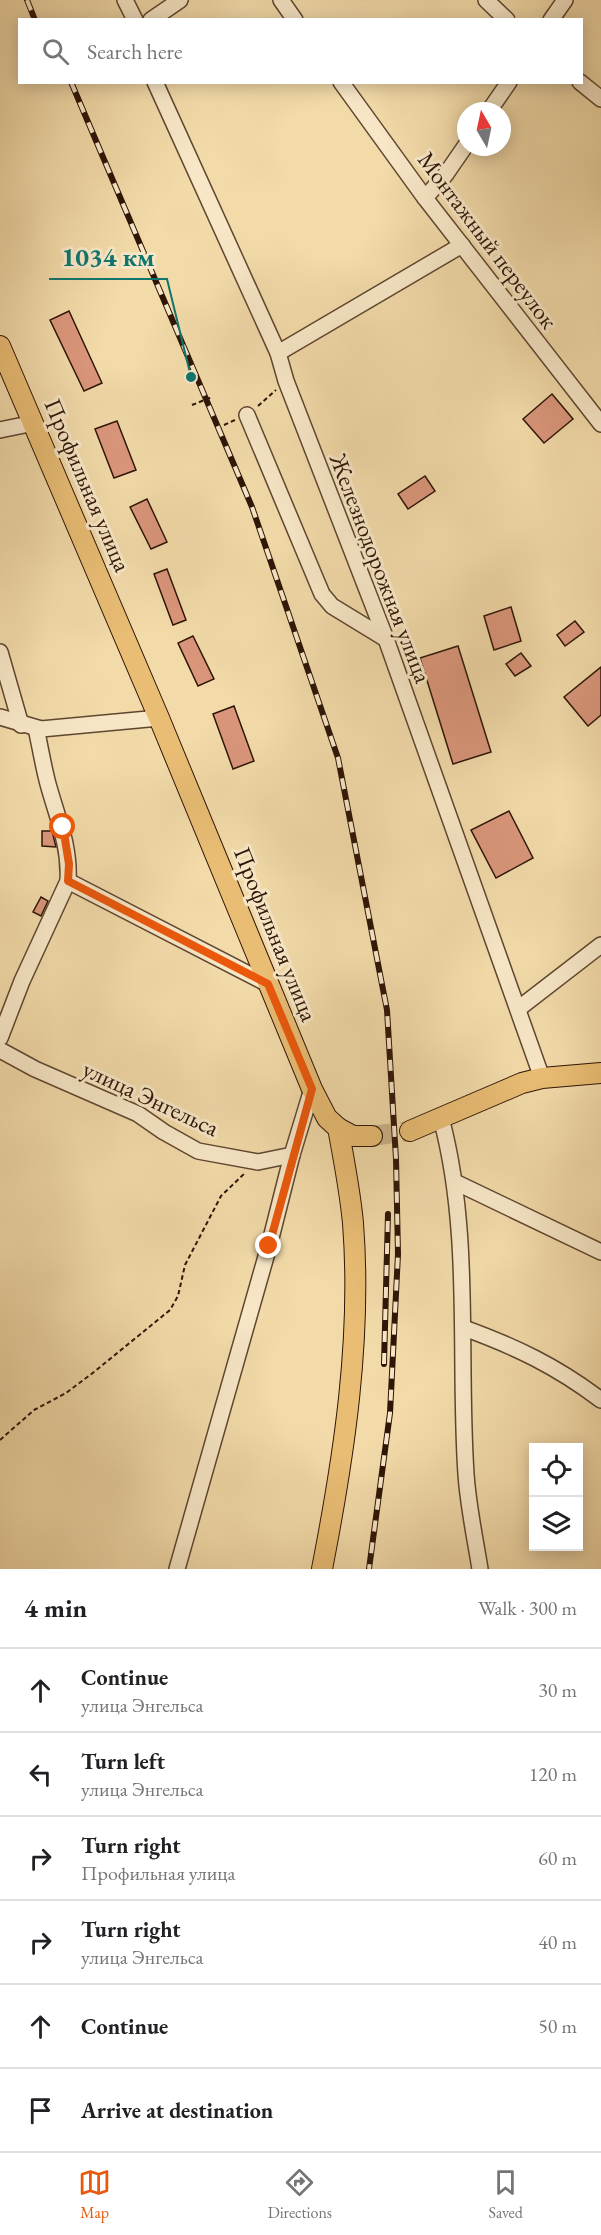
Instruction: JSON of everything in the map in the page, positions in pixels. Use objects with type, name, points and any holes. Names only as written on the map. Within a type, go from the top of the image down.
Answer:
[{"type":"main road","name":"Профильная улица","points":[[0,346],[159,718],[312,1089],[327,1118],[338,1128],[353,1223],[354,1306],[345,1446],[322,1569]]},
{"type":"main road","points":[[410,1131],[506,1089],[542,1078],[601,1073]]},
{"type":"main road","points":[[338,1128],[353,1136],[372,1136]]},
{"type":"street","points":[[125,0],[134,18]]},
{"type":"street","points":[[154,18],[180,0]]},
{"type":"street","points":[[281,0],[294,18]]},
{"type":"street","points":[[486,0],[505,18]]},
{"type":"street","points":[[552,18],[565,0]]},
{"type":"street","name":"Железнодорожная улица","points":[[156,84],[278,353],[286,381],[386,639],[542,1078]]},
{"type":"street","name":"Монтажный переулок","points":[[342,84],[425,198],[601,424]]},
{"type":"street","points":[[495,102],[507,84]]},
{"type":"street","points":[[582,84],[601,99]]},
{"type":"street","points":[[425,198],[458,156]]},
{"type":"street","points":[[278,353],[462,245]]},
{"type":"street","points":[[247,415],[322,594],[332,606],[386,639]]},
{"type":"street","points":[[0,430],[34,423]]},
{"type":"street","points":[[0,652],[63,827],[69,864],[68,881],[22,981],[0,1038]]},
{"type":"street","points":[[0,717],[28,726],[67,729],[159,718]]},
{"type":"street","points":[[68,881],[268,984]]},
{"type":"street","points":[[518,1009],[601,945]]},
{"type":"street","name":"улица Энгельса","points":[[0,1050],[35,1069],[138,1114],[198,1151],[258,1162],[292,1155]]},
{"type":"street","points":[[177,1569],[312,1089]]},
{"type":"street","points":[[441,1118],[455,1182],[464,1328],[466,1474],[480,1569]]},
{"type":"street","points":[[455,1182],[601,1252]]},
{"type":"street","points":[[464,1328],[516,1347],[567,1374],[601,1400]]},
{"type":"path","points":[[224,425],[247,415],[286,381]]},
{"type":"path","points":[[192,405],[212,397]]},
{"type":"path","points":[[0,1440],[34,1410],[94,1372],[170,1310],[178,1296],[185,1265],[221,1196],[258,1162]]},
{"type":"building","points":[[69,311],[102,383],[84,391],[50,320]]},
{"type":"building","points":[[552,394],[573,419],[544,443],[523,419]]},
{"type":"building","points":[[117,421],[136,470],[114,478],[95,429]]},
{"type":"building","points":[[425,476],[435,491],[408,509],[398,494]]},
{"type":"building","points":[[147,499],[167,542],[151,549],[130,507]]},
{"type":"building","points":[[167,569],[186,620],[173,625],[154,574]]},
{"type":"building","points":[[511,607],[521,641],[494,650],[484,616]]},
{"type":"building","points":[[575,621],[584,632],[565,646],[557,635]]},
{"type":"building","points":[[193,636],[214,679],[198,686],[178,643]]},
{"type":"building","points":[[458,646],[491,752],[453,764],[420,658]]},
{"type":"building","points":[[521,653],[531,666],[515,676],[506,664]]},
{"type":"building","points":[[601,667],[601,715],[588,726],[564,697]]},
{"type":"building","points":[[234,706],[254,761],[233,769],[213,714]]},
{"type":"building","points":[[509,811],[533,858],[496,878],[471,830]]},
{"type":"building","points":[[42,831],[52,831],[56,847],[42,846]]},
{"type":"building","points":[[41,897],[48,901],[41,916],[33,912]]},
{"type":"tunnel","points":[[372,1136],[410,1131]]},
{"type":"railway","points":[[27,0],[34,18]]},
{"type":"railway","points":[[72,84],[252,507],[338,758],[387,1010],[396,1159],[398,1254],[390,1413],[369,1569]]},
{"type":"railway","points":[[384,1364],[388,1214]]},
{"type":"place","name":"1034 км","points":[[191,377]]},
{"type":"route","points":[[63,827],[69,864],[68,881],[268,984],[312,1089],[292,1155],[269,1246]]}]
